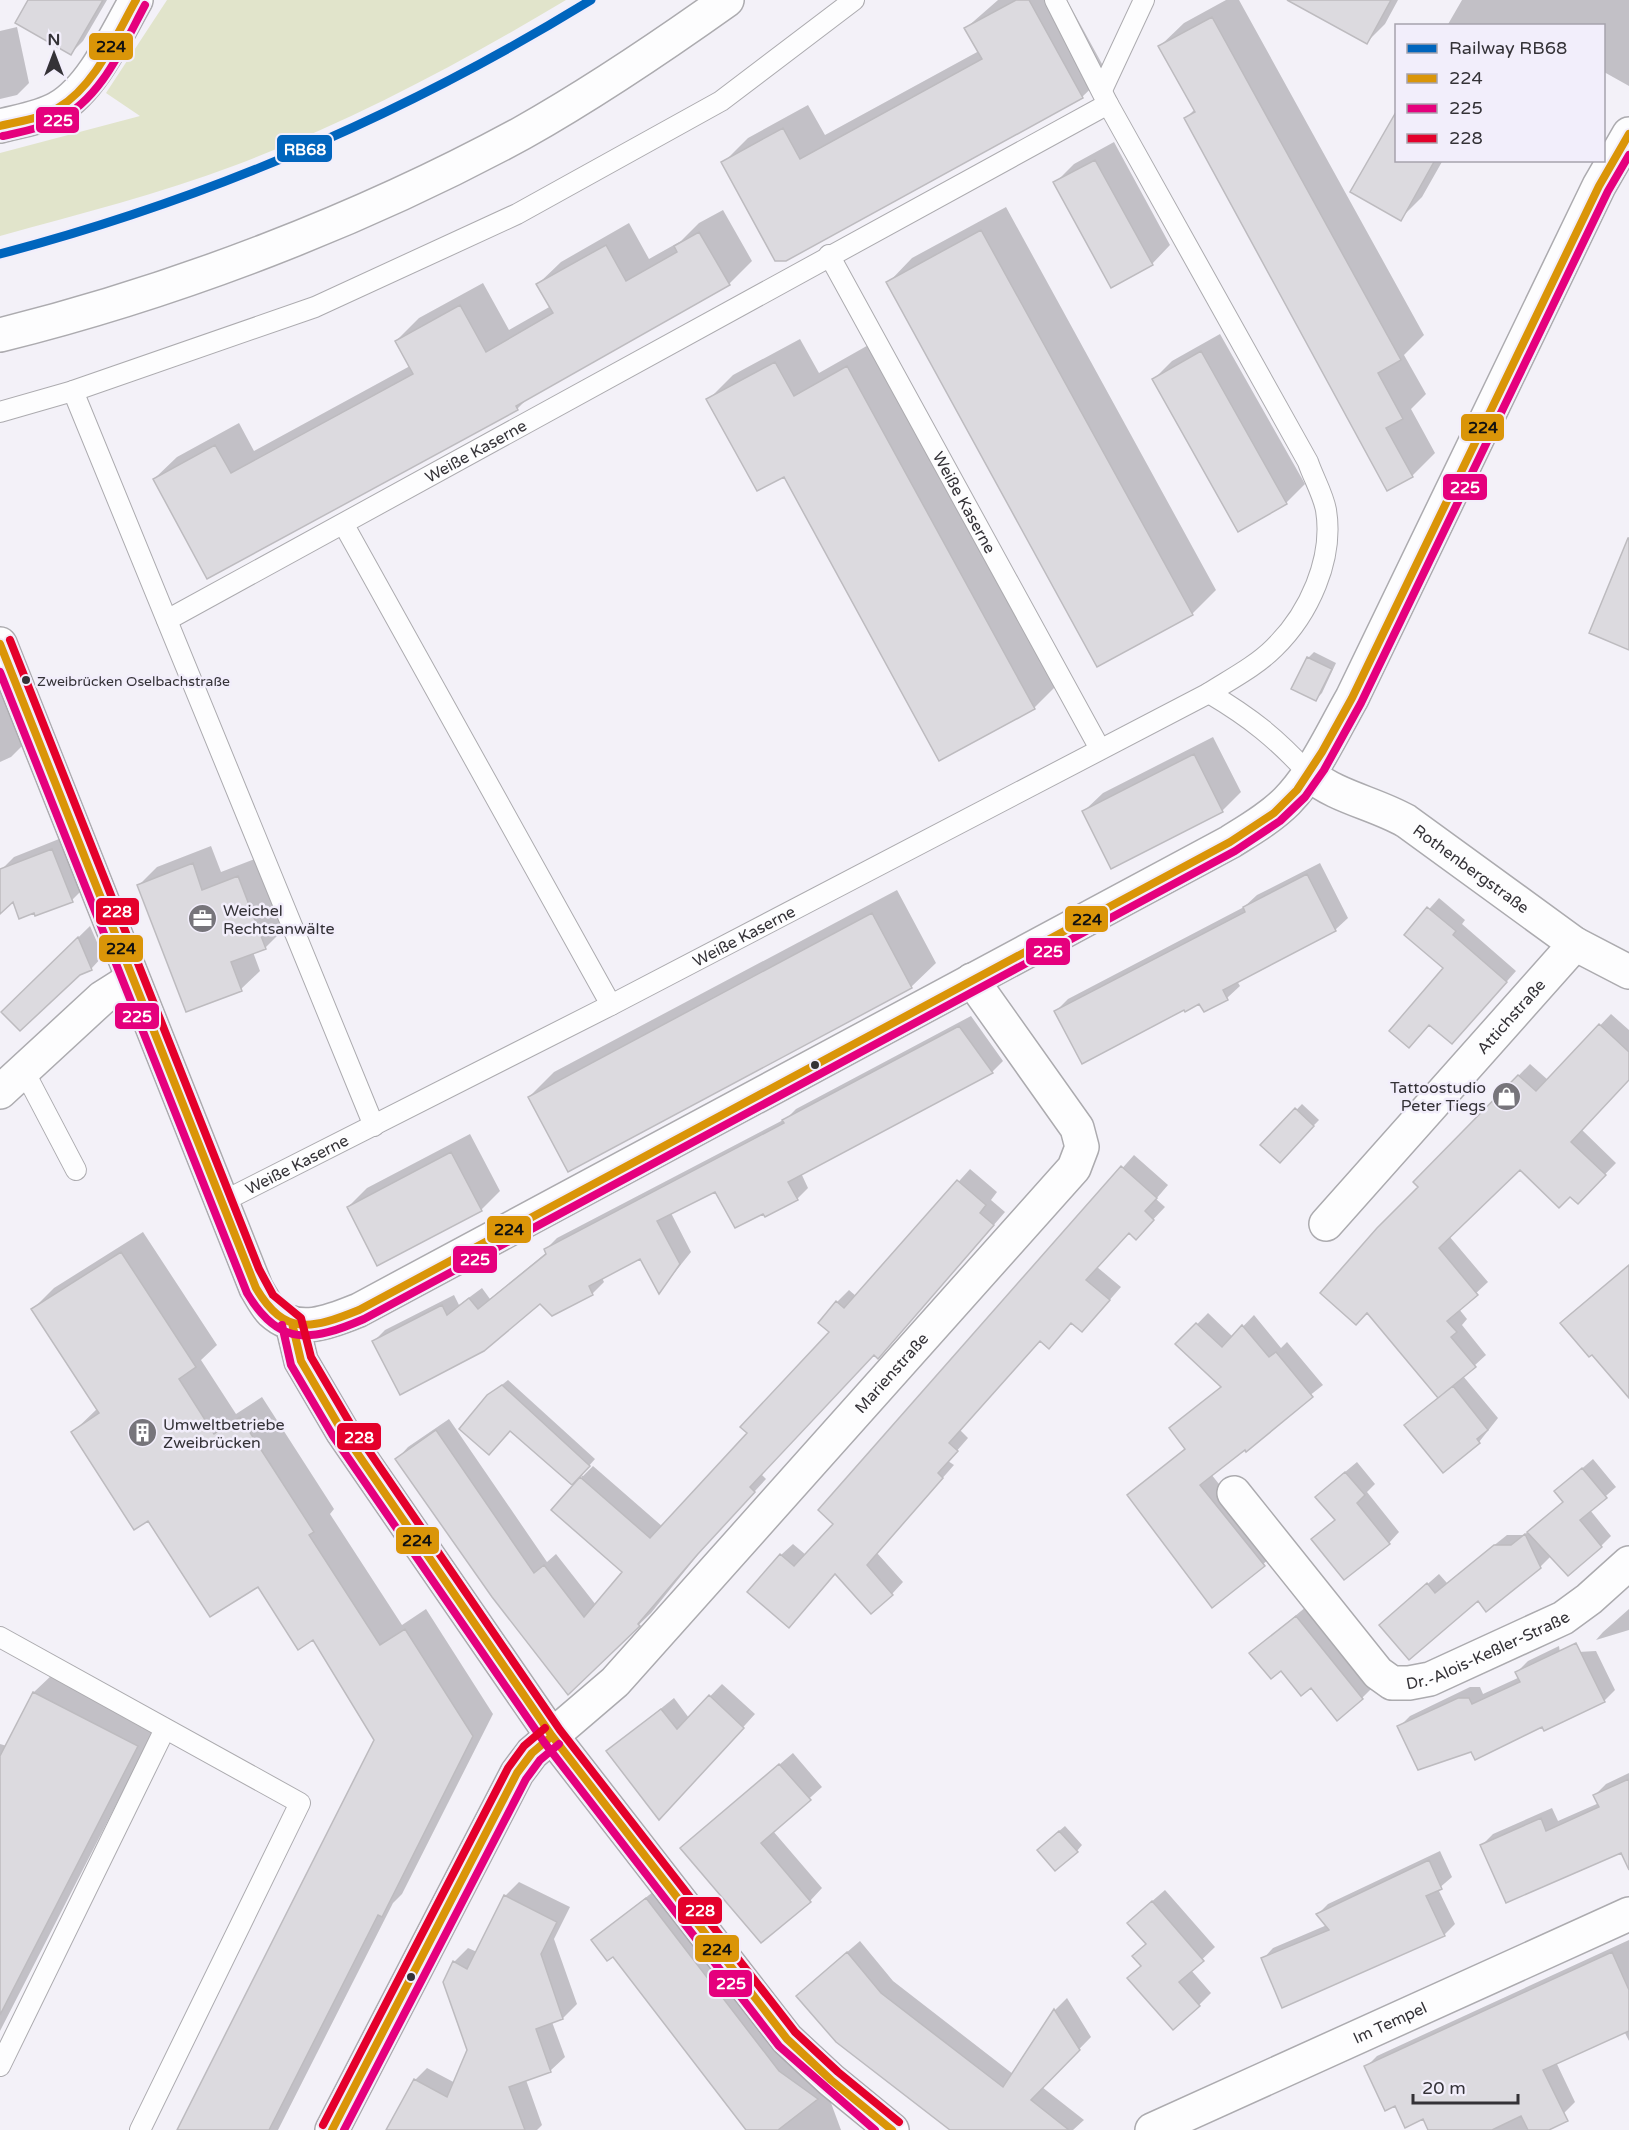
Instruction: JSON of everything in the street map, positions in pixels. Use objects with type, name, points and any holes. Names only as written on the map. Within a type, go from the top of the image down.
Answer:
[{"type":"street","points":[[0,126],[36,117],[58,108],[74,96],[98,66],[136,0]]},
{"type":"street","points":[[0,335],[205,273],[382,203],[523,132],[665,44],[727,0]]},
{"type":"street","points":[[0,644],[220,1203],[256,1288],[273,1313],[292,1323],[314,1325],[359,1310],[1249,830],[1286,802],[1309,774],[1352,698],[1599,186],[1629,134]]},
{"type":"street","name":"Rothenbergstraße","points":[[1309,774],[1323,785],[1385,809],[1406,821],[1575,944],[1629,972]]},
{"type":"street","name":"Attichstraße","points":[[1326,1224],[1575,944]]},
{"type":"street","points":[[0,1092],[102,998],[132,979]]},
{"type":"street","name":"Marienstraße","points":[[332,2130],[517,1773],[532,1753],[615,1682],[1074,1168],[1082,1147],[1077,1128],[972,980]]},
{"type":"street","points":[[292,1323],[301,1361],[342,1431],[552,1736],[787,2039],[892,2130]]},
{"type":"street","name":"Dr.-Alois-Keßler-Straße","points":[[1234,1493],[1347,1638],[1378,1673],[1392,1683],[1430,1679],[1563,1618],[1589,1599],[1629,1563]]},
{"type":"street","name":"Im Tempel","points":[[1152,2130],[1629,1914]]},
{"type":"lane","points":[[0,412],[73,391],[315,307],[517,214],[721,101],[854,0]]},
{"type":"lane","points":[[1055,0],[1105,97]]},
{"type":"lane","points":[[1105,97],[1144,0]]},
{"type":"lane","name":"Weiße Kaserne","points":[[167,620],[344,525],[829,255],[1105,97],[1308,462],[1326,509],[1326,554],[1312,595],[1295,625],[1273,650],[1209,693],[611,1005],[220,1203]]},
{"type":"lane","name":"Weiße Kaserne","points":[[829,255],[1100,749]]},
{"type":"lane","points":[[73,391],[374,1126]]},
{"type":"lane","points":[[344,525],[611,1005]]},
{"type":"lane","points":[[1209,693],[1252,719],[1278,740],[1309,774]]},
{"type":"lane","points":[[23,1069],[76,1170]]},
{"type":"lane","points":[[0,1639],[300,1803],[140,2130]]},
{"type":"lane","points":[[0,2066],[165,1729]]},
{"type":"green space","points":[[167,0],[566,0],[446,69],[363,111],[279,148],[178,185],[0,236],[0,153],[140,116],[106,93]]},
{"type":"building","points":[[28,0],[103,0],[71,55],[15,23]]},
{"type":"building","points":[[1016,0],[1029,0],[1083,98],[786,261],[775,261],[721,162],[783,128],[800,159],[982,59],[964,28]]},
{"type":"building","points":[[1287,0],[1391,0],[1367,44]]},
{"type":"building","points":[[1212,17],[1401,360],[1378,373],[1403,419],[1386,428],[1413,477],[1387,491],[1184,118],[1195,112],[1158,46]]},
{"type":"building","points":[[1395,114],[1395,162],[1434,162],[1401,221],[1350,192]]},
{"type":"building","points":[[1095,160],[1153,265],[1111,288],[1053,182]]},
{"type":"building","points":[[981,230],[1193,615],[1097,667],[886,282]]},
{"type":"building","points":[[699,232],[730,285],[516,406],[518,410],[207,579],[153,479],[215,445],[231,473],[413,374],[395,341],[460,305],[486,352],[553,313],[536,284],[606,245],[626,281],[677,252],[674,246]]},
{"type":"building","points":[[1201,351],[1287,504],[1238,532],[1152,379]]},
{"type":"building","points":[[775,362],[794,396],[847,366],[1035,709],[939,761],[784,477],[757,491],[706,399]]},
{"type":"building","points":[[1629,538],[1629,650],[1589,633]]},
{"type":"building","points":[[1307,657],[1332,669],[1316,701],[1291,689]]},
{"type":"building","points":[[1194,754],[1223,812],[1111,869],[1082,811]]},
{"type":"building","points":[[52,849],[73,902],[35,916],[34,913],[19,919],[13,902],[0,914],[0,869]]},
{"type":"building","name":"Weichel Rechtsanwälte","points":[[193,863],[202,890],[238,876],[266,949],[231,962],[242,991],[186,1012],[137,885]]},
{"type":"building","points":[[1307,874],[1336,931],[1223,990],[1228,1000],[1204,1012],[1199,1004],[1185,1012],[1184,1010],[1082,1064],[1054,1011],[1245,912],[1243,907]]},
{"type":"building","points":[[1427,907],[1456,931],[1453,935],[1507,982],[1452,1044],[1429,1025],[1409,1048],[1389,1031],[1443,968],[1404,935]]},
{"type":"building","points":[[872,913],[912,988],[568,1172],[528,1097]]},
{"type":"building","points":[[78,937],[92,970],[80,975],[20,1031],[1,1012]]},
{"type":"building","points":[[1599,1024],[1629,1052],[1629,1080],[1571,1142],[1606,1175],[1578,1204],[1570,1197],[1559,1208],[1520,1170],[1439,1248],[1478,1295],[1447,1321],[1457,1332],[1451,1337],[1476,1367],[1438,1398],[1367,1313],[1356,1325],[1320,1293],[1377,1228],[1418,1187],[1413,1182],[1518,1075],[1536,1091]]},
{"type":"building","points":[[959,1026],[993,1073],[788,1182],[798,1200],[765,1217],[763,1214],[735,1228],[715,1192],[657,1221],[680,1264],[659,1294],[640,1259],[589,1286],[593,1295],[552,1316],[540,1304],[484,1351],[400,1395],[372,1341],[442,1305],[447,1315],[469,1298],[478,1309],[546,1254],[544,1249],[784,1123],[782,1120]]},
{"type":"building","points":[[1295,1108],[1314,1126],[1280,1163],[1260,1145]]},
{"type":"building","points":[[451,1152],[482,1211],[377,1266],[347,1207]]},
{"type":"building","points":[[1121,1166],[1157,1198],[1145,1211],[1154,1220],[1136,1240],[1129,1233],[1086,1280],[1110,1300],[1082,1332],[1071,1323],[1049,1349],[1040,1341],[949,1443],[958,1451],[938,1473],[943,1478],[867,1565],[893,1595],[871,1614],[835,1574],[789,1628],[747,1592],[780,1554],[794,1566],[833,1524],[818,1510]]},
{"type":"building","points":[[957,1180],[986,1205],[980,1213],[994,1225],[878,1359],[874,1355],[750,1487],[755,1492],[697,1555],[638,1624],[640,1626],[568,1695],[492,1597],[395,1459],[436,1430],[534,1573],[544,1565],[584,1617],[622,1572],[551,1510],[580,1477],[650,1538],[747,1433],[740,1427],[829,1332],[818,1323],[836,1301],[844,1308]]},
{"type":"building","points":[[121,1252],[196,1367],[179,1379],[214,1434],[240,1417],[314,1532],[309,1535],[380,1645],[405,1629],[473,1736],[382,1917],[378,1915],[269,2130],[177,2130],[374,1740],[313,1640],[298,1650],[258,1587],[210,1617],[148,1521],[134,1530],[71,1432],[99,1413],[31,1309]]},
{"type":"building","points":[[1629,1265],[1629,1398],[1592,1355],[1589,1357],[1560,1323]]},
{"type":"building","points":[[1196,1323],[1222,1347],[1242,1325],[1269,1357],[1276,1352],[1313,1397],[1246,1452],[1245,1450],[1200,1485],[1265,1566],[1212,1608],[1127,1495],[1185,1449],[1169,1428],[1221,1387],[1175,1344]]},
{"type":"building","points":[[502,1385],[590,1466],[572,1485],[510,1431],[489,1455],[459,1429],[487,1395]]},
{"type":"building","points":[[1453,1386],[1488,1430],[1477,1439],[1480,1443],[1443,1473],[1404,1425]]},
{"type":"building","points":[[1582,1468],[1607,1498],[1580,1520],[1602,1547],[1568,1576],[1527,1532],[1563,1502],[1554,1491]]},
{"type":"building","points":[[1345,1472],[1365,1495],[1357,1503],[1390,1544],[1344,1580],[1311,1539],[1335,1520],[1315,1497]]},
{"type":"building","points":[[1525,1534],[1541,1568],[1486,1612],[1478,1601],[1409,1660],[1379,1625],[1427,1583],[1435,1593],[1494,1545],[1511,1545]]},
{"type":"building","points":[[1296,1616],[1363,1699],[1337,1721],[1311,1688],[1301,1696],[1281,1671],[1271,1679],[1249,1653]]},
{"type":"building","points":[[1576,1643],[1605,1702],[1544,1731],[1542,1727],[1475,1760],[1471,1752],[1418,1770],[1397,1726],[1458,1698],[1469,1698],[1472,1704],[1520,1682],[1515,1672]]},
{"type":"building","points":[[33,1692],[138,1746],[0,2015],[0,1756]]},
{"type":"building","points":[[709,1695],[744,1728],[659,1820],[606,1751],[661,1709],[677,1729]]},
{"type":"building","points":[[779,1764],[811,1800],[761,1843],[811,1902],[761,1943],[680,1848]]},
{"type":"building","points":[[1629,1779],[1629,1870],[1621,1853],[1506,1903],[1480,1845],[1541,1818],[1546,1831],[1599,1807],[1593,1795]]},
{"type":"building","points":[[1059,1831],[1078,1852],[1055,1871],[1037,1850]]},
{"type":"building","points":[[1429,1860],[1442,1889],[1426,1896],[1445,1936],[1282,2008],[1261,1958],[1329,1930],[1316,1914]]},
{"type":"building","points":[[504,1895],[557,1922],[541,1954],[563,2019],[536,2029],[551,2072],[509,2087],[525,2130],[386,2130],[414,2079],[447,2097],[467,2050],[443,1982],[453,1961],[467,1969]]},
{"type":"building","points":[[646,1898],[779,2071],[818,2099],[778,2130],[746,2130],[613,1957],[607,1961],[591,1940]]},
{"type":"building","points":[[1152,1901],[1204,1961],[1179,1982],[1200,2006],[1173,2030],[1127,1978],[1141,1966],[1132,1956],[1146,1944],[1127,1923]]},
{"type":"building","points":[[847,1952],[881,1993],[1003,2087],[1054,2009],[1080,2050],[1031,2100],[1069,2130],[950,2130],[836,2042],[796,1996]]},
{"type":"building","points":[[1612,1952],[1629,1990],[1629,2031],[1543,2070],[1568,2121],[1549,2130],[1528,2130],[1521,2116],[1492,2130],[1428,2130],[1423,2119],[1405,2128],[1395,2106],[1385,2111],[1364,2066]]},
{"type":"rail line","name":"RB68","points":[[0,254],[155,207],[305,149],[450,80],[591,0]]},
{"type":"transit line","name":"224","points":[[0,126],[44,115],[58,108],[83,87],[103,59],[136,0]]},
{"type":"transit line","name":"225","points":[[3,136],[56,121],[72,112],[86,100],[119,54],[145,5]]},
{"type":"transit line","name":"224","points":[[0,644],[256,1288],[267,1304],[289,1322],[313,1324],[342,1317],[359,1310],[1230,842],[1274,813],[1297,790],[1322,752],[1352,698],[1599,186],[1629,134]]},
{"type":"transit line","name":"225","points":[[0,672],[247,1293],[259,1311],[271,1323],[284,1331],[298,1335],[312,1335],[345,1327],[364,1319],[1235,851],[1280,821],[1305,797],[1324,770],[1361,703],[1608,191],[1629,155]]},
{"type":"transit line","name":"228","points":[[10,640],[259,1269],[273,1295],[301,1318],[311,1357],[351,1425],[560,1730],[795,2032],[838,2072],[899,2122]]},
{"type":"transit line","name":"224","points":[[292,1323],[301,1361],[342,1431],[552,1736],[787,2039],[831,2080],[892,2130]]},
{"type":"transit line","name":"225","points":[[282,1325],[291,1365],[333,1436],[544,1742],[779,2046],[875,2130]]},
{"type":"transit line","name":"228","points":[[323,2125],[508,1768],[524,1746],[545,1728]]},
{"type":"transit line","name":"224","points":[[332,2130],[517,1773],[532,1753],[552,1736]]},
{"type":"transit line","name":"225","points":[[344,2130],[526,1779],[540,1760],[559,1744]]},
{"type":"place","name":"Zweibrücken Oselbachstraße","points":[[26,680]]},
{"type":"place","name":"Weichel Rechtsanwälte","points":[[202,919]]},
{"type":"place","name":"Tattoostudio Peter Tiegs","points":[[1507,1096]]},
{"type":"place","name":"Umweltbetriebe Zweibrücken","points":[[142,1433]]}]
